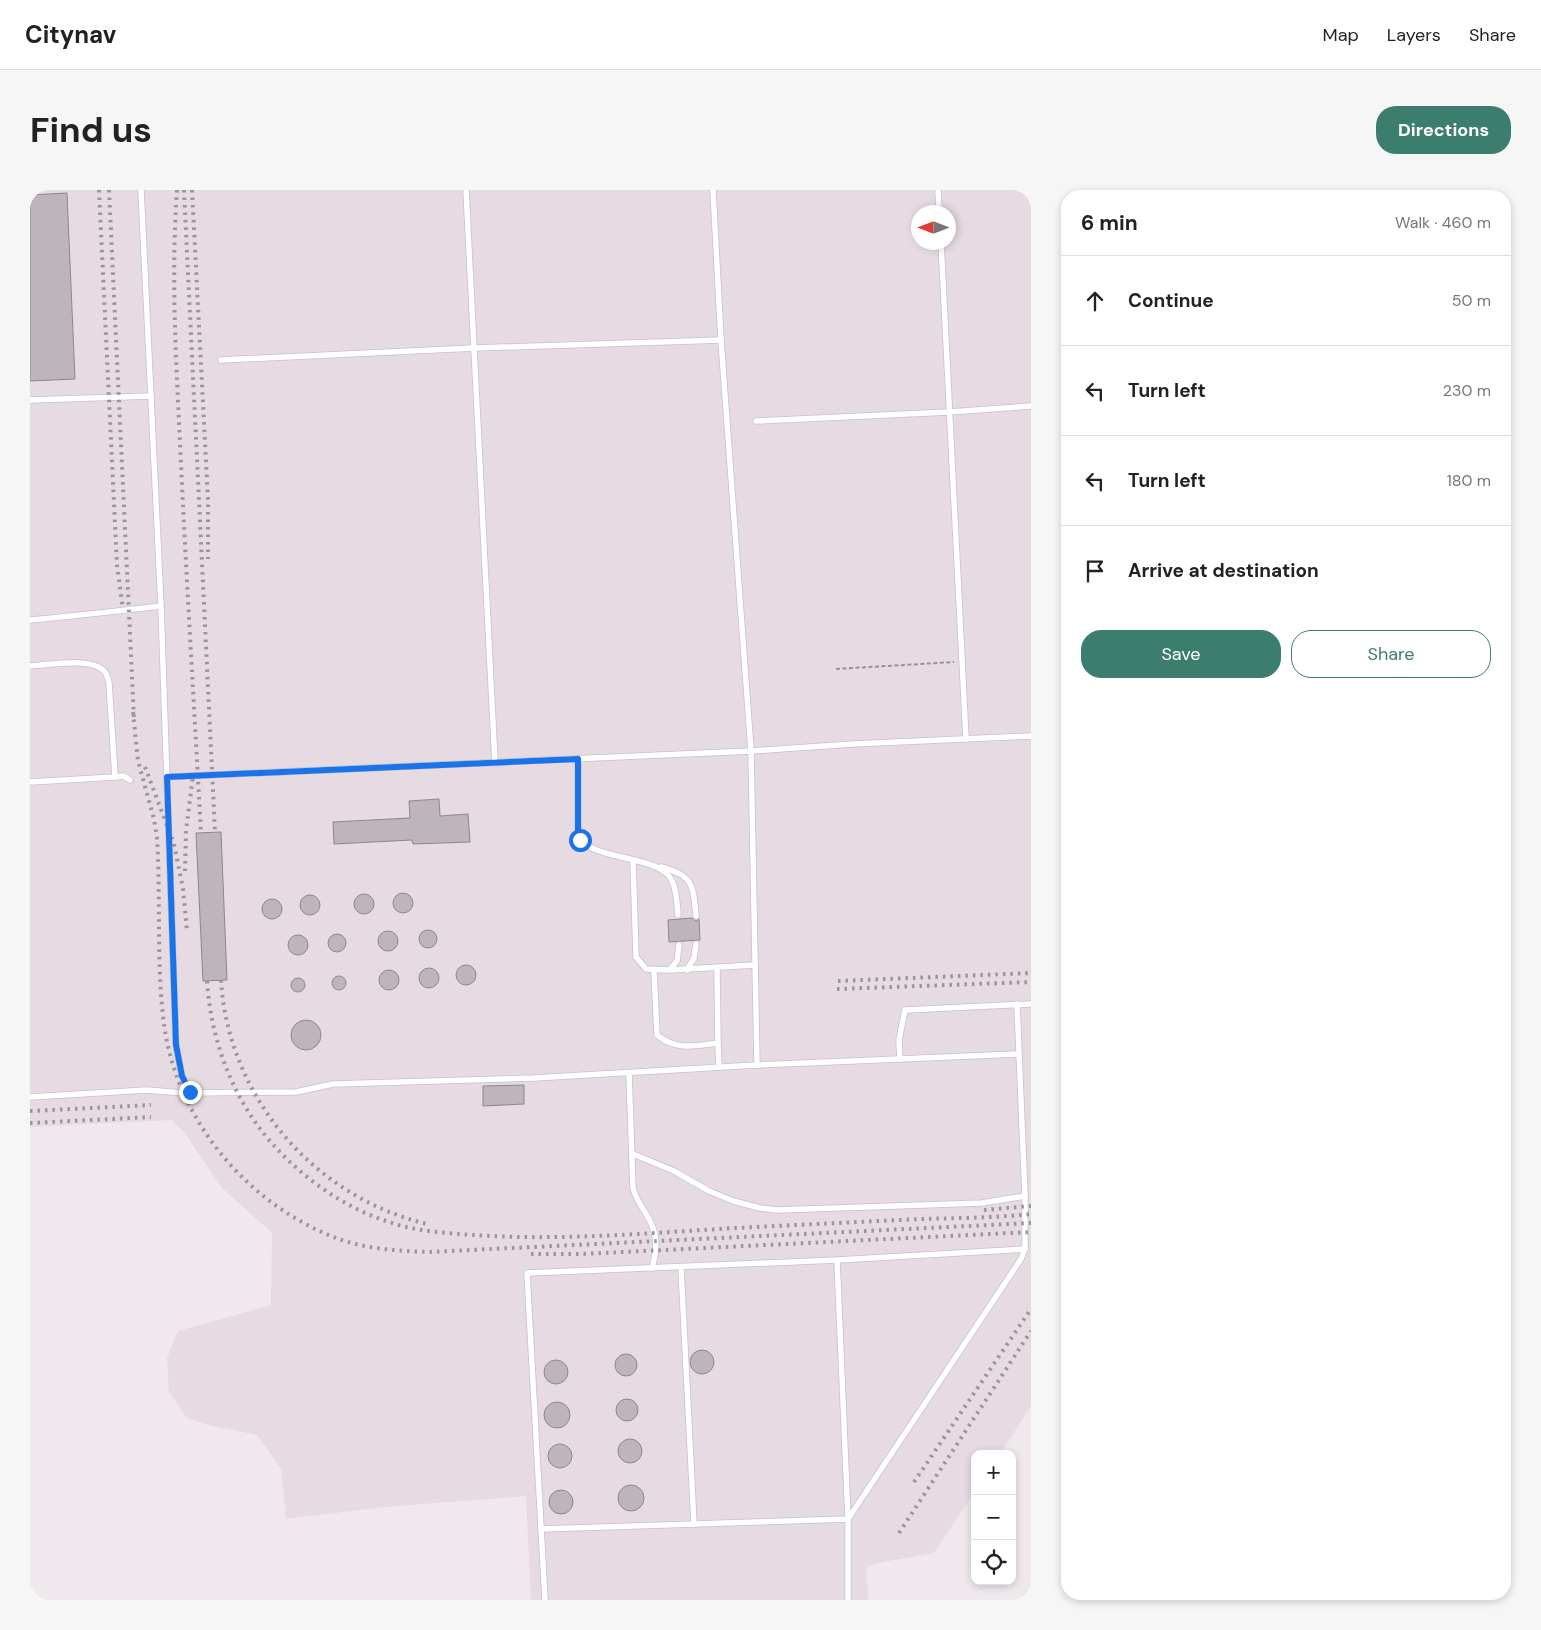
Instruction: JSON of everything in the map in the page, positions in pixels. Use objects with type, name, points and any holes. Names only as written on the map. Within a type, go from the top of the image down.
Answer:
[{"type":"lane","points":[[141,190],[161,606],[176,1045],[182,1076],[190,1092]]},
{"type":"lane","points":[[466,190],[494,763]]},
{"type":"lane","points":[[714,190],[721,340],[751,751],[758,1065]]},
{"type":"lane","points":[[938,190],[939,205]]},
{"type":"lane","points":[[940,250],[966,739]]},
{"type":"lane","points":[[221,360],[474,348],[721,340]]},
{"type":"lane","points":[[30,400],[151,396]]},
{"type":"lane","points":[[756,421],[949,412],[1031,406]]},
{"type":"lane","points":[[30,620],[161,606]]},
{"type":"lane","points":[[30,666],[89,664],[103,670],[108,675],[115,776]]},
{"type":"lane","points":[[167,777],[751,751],[853,744],[1031,736]]},
{"type":"lane","points":[[578,759],[578,831],[580,840],[588,846],[678,871],[688,879],[694,893],[696,916]]},
{"type":"lane","points":[[30,782],[115,776],[123,776],[130,780]]},
{"type":"lane","points":[[633,860],[636,957],[646,969],[654,971],[687,970],[755,965]]},
{"type":"lane","points":[[661,867],[672,879],[678,915]]},
{"type":"lane","points":[[687,970],[694,958],[696,944]]},
{"type":"lane","points":[[669,970],[677,961],[679,945]]},
{"type":"lane","points":[[717,968],[719,1067]]},
{"type":"lane","points":[[654,971],[657,1035],[668,1044],[689,1046],[718,1043]]},
{"type":"lane","points":[[848,1519],[1021,1259],[1025,1249],[1025,1196],[1016,1004]]},
{"type":"lane","points":[[900,1059],[900,1040],[905,1010],[1031,1004]]},
{"type":"lane","points":[[30,1097],[148,1090],[296,1092],[333,1084],[629,1074],[719,1067],[1018,1054]]},
{"type":"lane","points":[[629,1074],[633,1188],[654,1232],[657,1250],[652,1268]]},
{"type":"lane","points":[[633,1154],[686,1177],[710,1191],[733,1201],[769,1209],[972,1204],[1025,1196]]},
{"type":"lane","points":[[545,1600],[526,1273],[681,1268],[1025,1249]]},
{"type":"lane","points":[[837,1260],[848,1519],[848,1600]]},
{"type":"lane","points":[[681,1268],[694,1524]]},
{"type":"lane","points":[[541,1529],[848,1519]]},
{"type":"path","points":[[836,669],[961,662]]},
{"type":"shaded area","points":[[30,190],[1031,190],[1031,1406],[1003,1450],[971,1450],[971,1497],[934,1553],[877,1563],[866,1567],[868,1600],[531,1600],[526,1496],[384,1507],[286,1519],[281,1469],[257,1435],[209,1425],[187,1418],[169,1392],[167,1358],[178,1331],[271,1305],[272,1233],[222,1188],[184,1132],[172,1120],[30,1127]]},
{"type":"building","points":[[67,193],[75,379],[30,381],[30,195]]},
{"type":"building","points":[[439,799],[440,816],[468,814],[470,842],[413,844],[412,840],[334,844],[333,822],[410,818],[409,801]]},
{"type":"building","points":[[221,832],[227,980],[203,981],[196,833]]},
{"type":"building","points":[[403,893],[410,896],[413,903],[410,910],[403,913],[396,910],[393,903],[396,896]]},
{"type":"building","points":[[364,894],[371,897],[374,904],[371,911],[364,914],[357,911],[354,904],[357,897]]},
{"type":"building","points":[[310,895],[317,898],[320,905],[317,912],[310,915],[303,912],[300,905],[303,898]]},
{"type":"building","points":[[272,899],[279,902],[282,909],[279,916],[272,919],[265,916],[262,909],[265,902]]},
{"type":"building","points":[[692,918],[696,921],[699,919],[700,940],[669,942],[668,920]]},
{"type":"building","points":[[428,930],[434,933],[437,939],[434,945],[428,948],[422,945],[419,939],[422,933]]},
{"type":"building","points":[[388,931],[395,934],[398,941],[395,948],[388,951],[381,948],[378,941],[381,934]]},
{"type":"building","points":[[333,934],[341,934],[346,939],[344,950],[333,952],[328,947],[328,939]]},
{"type":"building","points":[[294,935],[302,935],[308,941],[308,949],[302,955],[294,955],[288,949],[288,941]]},
{"type":"building","points":[[466,965],[473,968],[476,975],[473,982],[466,985],[459,982],[456,975],[459,968]]},
{"type":"building","points":[[429,968],[436,971],[439,978],[436,985],[429,988],[422,985],[419,978],[422,971]]},
{"type":"building","points":[[389,970],[396,973],[399,980],[396,987],[389,990],[382,987],[379,980],[382,973]]},
{"type":"building","points":[[339,976],[344,978],[346,983],[344,988],[339,990],[334,988],[332,983],[334,978]]},
{"type":"building","points":[[298,978],[303,980],[305,985],[303,990],[298,992],[293,990],[291,985],[293,980]]},
{"type":"building","points":[[306,1020],[317,1024],[321,1035],[317,1046],[306,1050],[295,1046],[291,1035],[295,1024]]},
{"type":"building","points":[[524,1085],[524,1104],[483,1106],[483,1086]]},
{"type":"building","points":[[702,1350],[711,1353],[714,1362],[711,1371],[702,1374],[693,1371],[690,1362],[693,1353]]},
{"type":"building","points":[[626,1354],[634,1357],[637,1365],[634,1373],[626,1376],[618,1373],[615,1365],[618,1357]]},
{"type":"building","points":[[556,1360],[561,1361],[567,1367],[567,1377],[561,1383],[556,1384],[551,1383],[545,1377],[544,1372],[545,1367],[551,1361]]},
{"type":"building","points":[[623,1399],[631,1399],[638,1406],[638,1414],[631,1421],[623,1421],[616,1414],[616,1406]]},
{"type":"building","points":[[557,1402],[566,1406],[570,1415],[566,1424],[557,1428],[548,1424],[544,1415],[548,1406]]},
{"type":"building","points":[[630,1439],[635,1440],[641,1446],[641,1456],[635,1462],[630,1463],[625,1462],[619,1456],[618,1451],[619,1446],[625,1440]]},
{"type":"building","points":[[560,1444],[569,1447],[572,1456],[569,1465],[560,1468],[551,1465],[548,1456],[551,1447]]},
{"type":"building","points":[[631,1485],[640,1489],[644,1498],[640,1507],[631,1511],[622,1507],[618,1498],[622,1489]]},
{"type":"building","points":[[556,1490],[566,1490],[573,1497],[573,1507],[566,1514],[556,1514],[549,1507],[549,1497]]},
{"type":"railway","points":[[99,190],[117,566],[123,609]]},
{"type":"railway","points":[[109,190],[134,719]]},
{"type":"railway","points":[[177,190],[174,254],[176,348],[201,833]]},
{"type":"railway","points":[[184,190],[215,832]]},
{"type":"railway","points":[[192,190],[208,500],[208,559]]},
{"type":"railway","points":[[133,712],[138,761],[154,819],[157,838],[159,954],[164,1024],[171,1059],[183,1093],[200,1124],[221,1154],[273,1204],[304,1223],[336,1238],[358,1245],[429,1252],[1031,1223]]},
{"type":"railway","points":[[145,767],[174,844],[183,889],[187,931]]},
{"type":"railway","points":[[185,871],[186,831],[193,776]]},
{"type":"railway","points":[[838,981],[1031,973]]},
{"type":"railway","points":[[221,980],[227,1023],[240,1064],[259,1102],[284,1136],[314,1166],[348,1191],[386,1211],[427,1224]]},
{"type":"railway","points":[[207,981],[213,1024],[225,1065],[244,1104],[269,1140],[293,1165],[321,1188],[367,1214],[394,1224],[428,1231],[462,1234],[507,1237],[572,1237],[1031,1214]]},
{"type":"railway","points":[[837,989],[1031,982]]},
{"type":"railway","points":[[30,1111],[151,1105]]},
{"type":"railway","points":[[30,1123],[151,1117]]},
{"type":"railway","points":[[984,1210],[1031,1206]]},
{"type":"railway","points":[[531,1254],[582,1254],[1031,1232]]},
{"type":"railway","points":[[914,1482],[1031,1309]]},
{"type":"railway","points":[[899,1533],[1031,1331]]},
{"type":"route","points":[[190,1092],[182,1076],[176,1045],[167,777],[578,759],[578,831],[580,840]]}]
